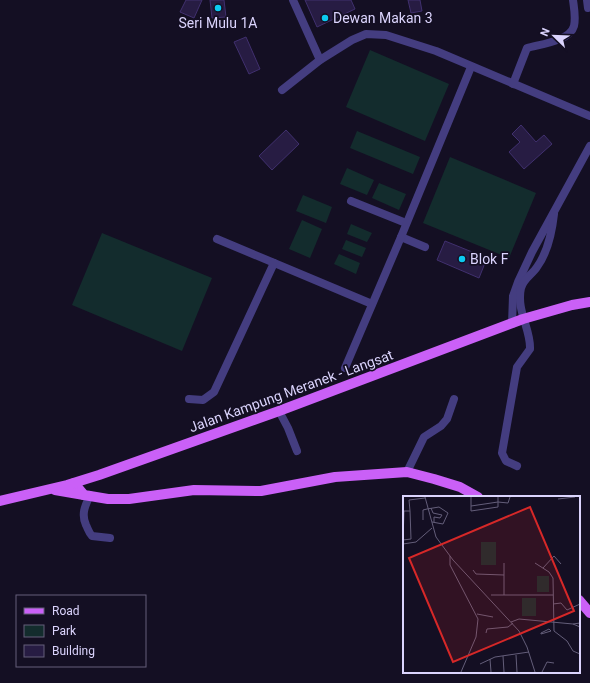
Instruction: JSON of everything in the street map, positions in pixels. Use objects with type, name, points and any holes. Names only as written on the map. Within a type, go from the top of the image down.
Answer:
[{"type":"main road","name":"Jalan Kampung Meranek - Langsat","points":[[0,501],[49,490],[84,480],[279,411],[523,320],[590,302]]},
{"type":"main road","points":[[49,490],[108,499],[129,499],[194,490],[261,491],[335,477],[375,473],[407,472],[434,478],[460,487],[476,496]]},
{"type":"main road","points":[[84,480],[87,495]]},
{"type":"main road","points":[[74,483],[87,495]]},
{"type":"main road","points":[[580,601],[590,613]]},
{"type":"street","points":[[293,0],[320,60]]},
{"type":"street","points":[[513,84],[527,48],[562,38],[572,31],[575,18],[573,0]]},
{"type":"street","points":[[282,90],[320,60],[352,40],[366,34],[378,34],[386,35],[436,51],[590,116]]},
{"type":"street","points":[[345,368],[471,67]]},
{"type":"street","points":[[512,324],[513,296],[590,146]]},
{"type":"street","points":[[351,201],[406,223]]},
{"type":"street","points":[[517,466],[506,461],[502,453],[517,367],[530,349],[523,320],[521,290],[526,273],[538,266],[543,256],[552,233],[554,214]]},
{"type":"street","points":[[401,237],[425,247]]},
{"type":"street","points":[[217,239],[372,304]]},
{"type":"street","points":[[189,399],[205,399],[216,389],[274,263]]},
{"type":"street","points":[[407,472],[424,437],[441,426],[447,419],[454,399]]},
{"type":"street","points":[[279,411],[288,428],[297,451]]},
{"type":"street","points":[[87,495],[83,516],[89,533],[92,536],[110,538]]},
{"type":"green space","points":[[370,50],[449,84],[425,141],[346,107]]},
{"type":"green space","points":[[357,131],[420,157],[413,174],[350,148]]},
{"type":"green space","points":[[450,157],[536,193],[509,258],[423,223]]},
{"type":"green space","points":[[347,168],[374,180],[367,195],[340,184]]},
{"type":"green space","points":[[379,183],[406,194],[399,210],[372,198]]},
{"type":"green space","points":[[303,195],[332,207],[326,223],[296,211]]},
{"type":"green space","points":[[302,220],[322,229],[310,258],[289,249]]},
{"type":"green space","points":[[351,224],[372,233],[367,242],[347,234]]},
{"type":"green space","points":[[102,233],[212,278],[182,351],[72,305]]},
{"type":"green space","points":[[346,240],[366,248],[362,257],[342,249]]},
{"type":"green space","points":[[339,254],[360,263],[356,274],[334,264]]},
{"type":"building","points":[[186,0],[202,0],[194,18],[180,12]]},
{"type":"building","name":"Seri Mulu 1A","points":[[210,0],[224,0],[226,17],[212,18]]},
{"type":"building","name":"Dewan Makan 3","points":[[305,0],[351,0],[355,9],[317,27]]},
{"type":"building","points":[[408,0],[420,0],[422,11],[411,13]]},
{"type":"building","points":[[246,37],[260,69],[249,74],[234,42]]},
{"type":"building","points":[[521,125],[536,142],[544,135],[552,144],[524,169],[509,152],[520,142],[512,134]]},
{"type":"building","points":[[286,130],[299,144],[272,170],[259,156]]},
{"type":"building","name":"Blok F","points":[[445,241],[487,258],[479,278],[437,260]]},
{"type":"place","name":"Seri Mulu 1A","points":[[218,8]]},
{"type":"place","name":"Dewan Makan 3","points":[[325,18]]},
{"type":"place","name":"Blok F","points":[[462,259]]}]
